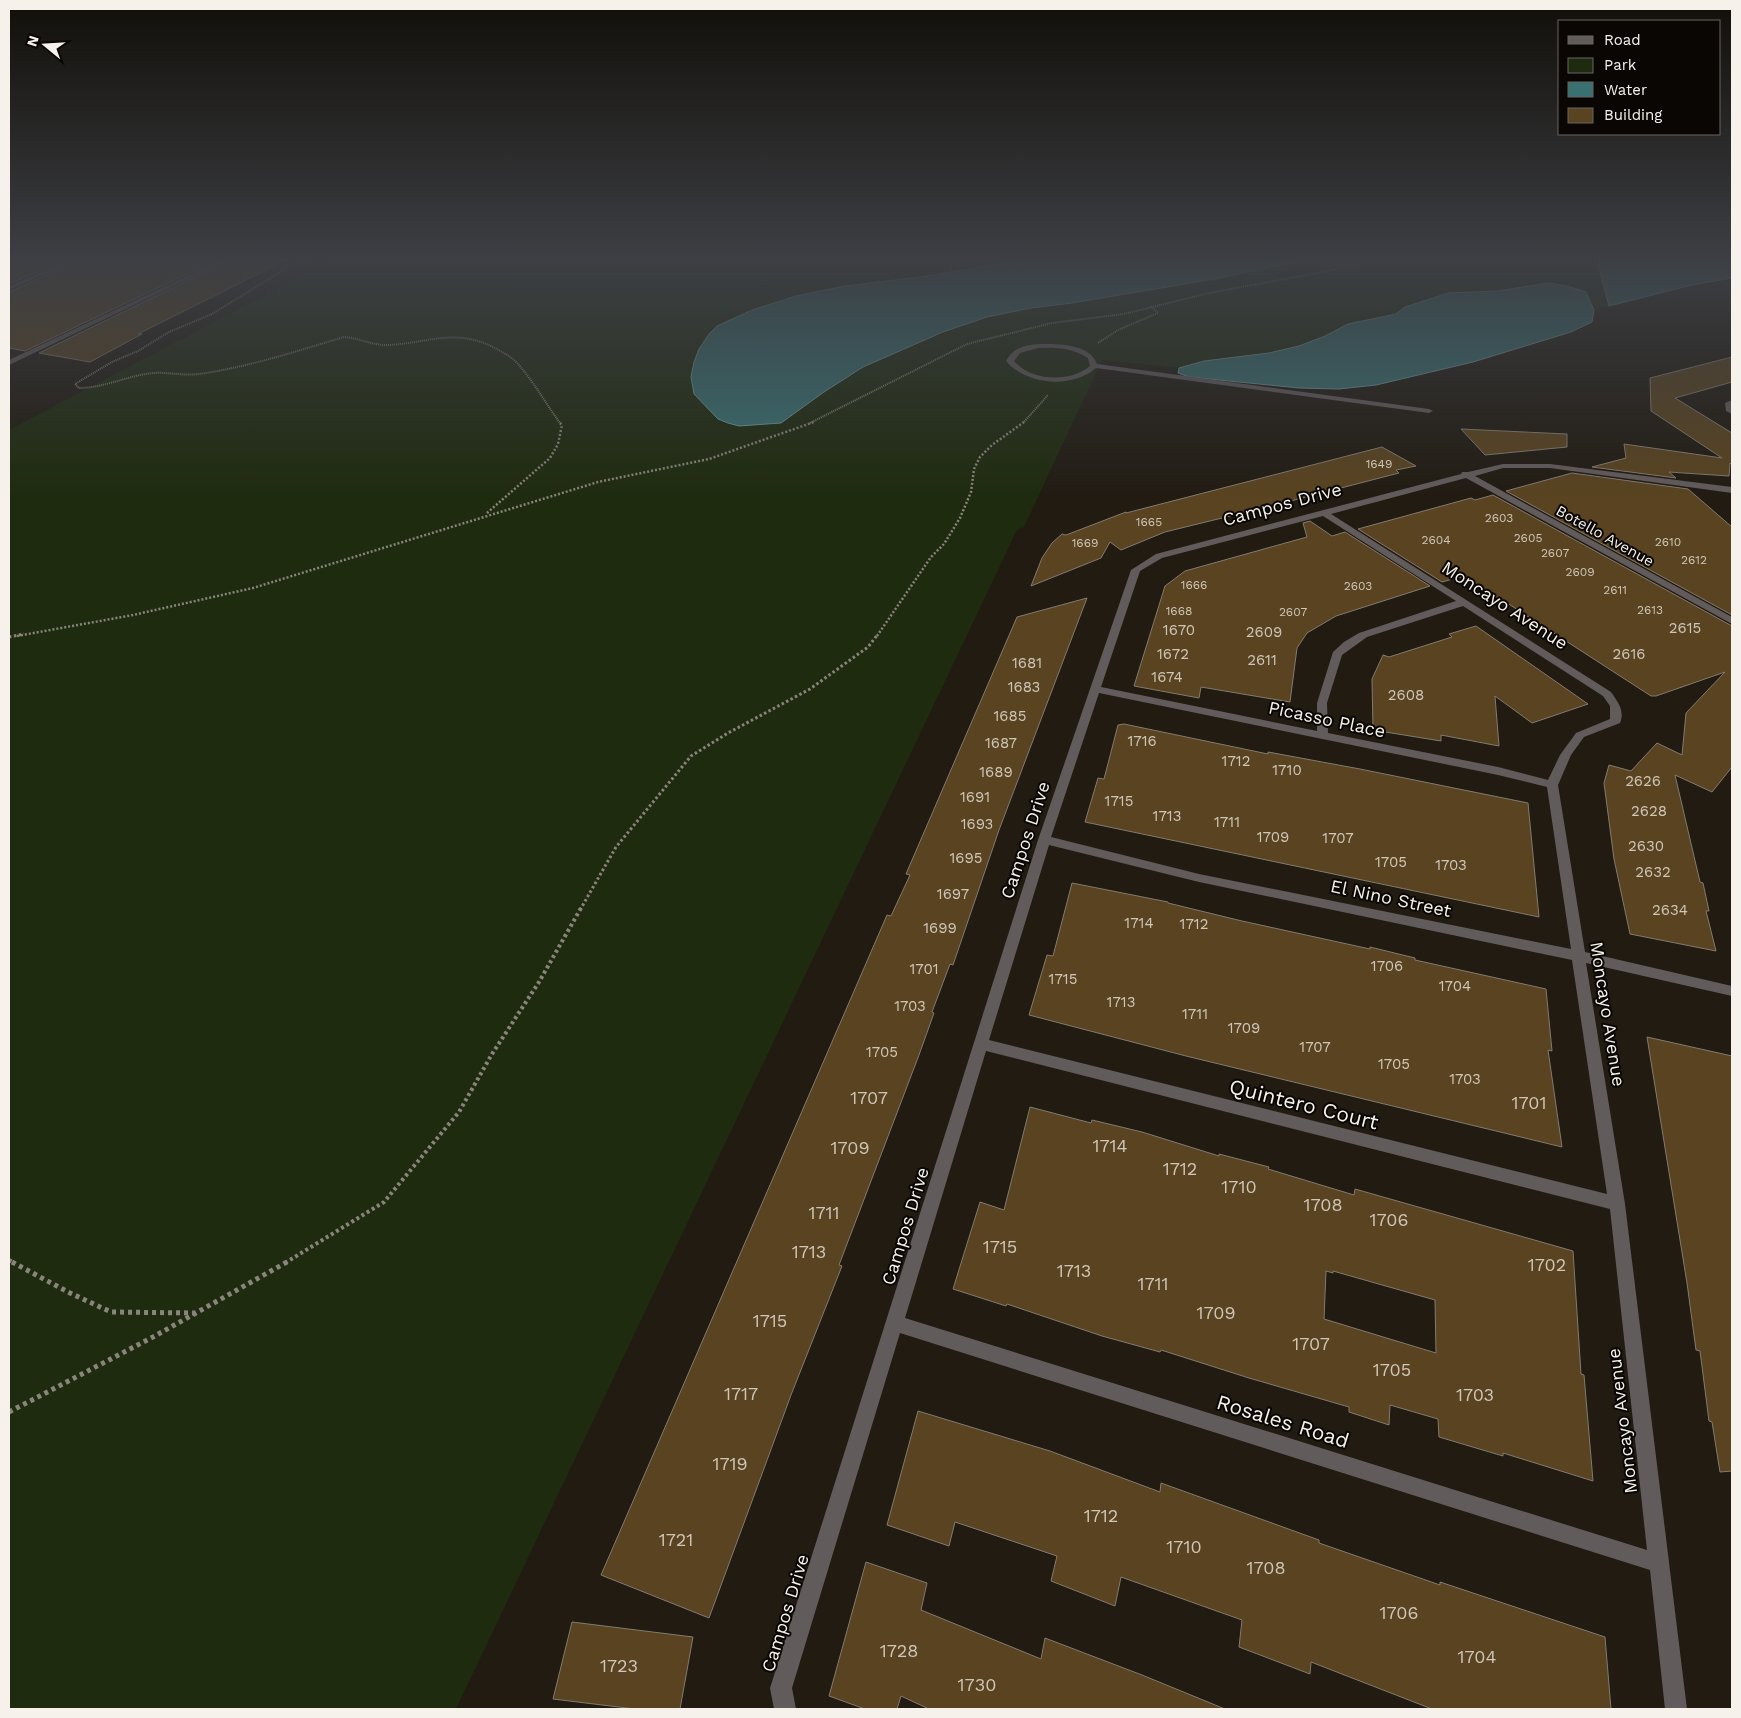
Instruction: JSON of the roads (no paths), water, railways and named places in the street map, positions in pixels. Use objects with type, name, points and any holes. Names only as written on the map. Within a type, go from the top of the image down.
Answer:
[{"type":"street","points":[[9,363],[61,338]]},
{"type":"street","points":[[1045,346],[1064,347],[1086,354],[1094,362],[1094,366],[1083,375],[1058,379],[1031,376],[1020,372],[1013,367],[1010,361],[1012,356],[1027,348],[1045,346]]},
{"type":"street","points":[[1094,366],[1429,411]]},
{"type":"street","points":[[1732,402],[1729,402],[1730,411],[1732,412]]},
{"type":"street","name":"Campos Drive","points":[[785,1709],[781,1688],[1044,840],[1136,570],[1159,556],[1465,474],[1503,466],[1550,466],[1728,489]]},
{"type":"street","name":"Botello Avenue","points":[[1465,474],[1732,621]]},
{"type":"street","points":[[1728,489],[1732,496]]},
{"type":"street","name":"Moncayo Avenue","points":[[1323,512],[1607,694],[1615,706],[1616,721],[1580,735],[1566,755],[1552,785],[1617,1204],[1676,1709]]},
{"type":"street","points":[[1323,736],[1322,703],[1337,654],[1348,644],[1363,635],[1464,602]]},
{"type":"street","name":"Picasso Place","points":[[1095,689],[1498,771],[1552,785]]},
{"type":"street","name":"El Nino Street","points":[[1044,840],[1199,878],[1579,956],[1732,991]]},
{"type":"street","name":"Quintero Court","points":[[981,1044],[1617,1204]]},
{"type":"street","name":"Rosales Road","points":[[894,1323],[1658,1563]]},
{"type":"water","points":[[706,338],[929,338],[863,367],[781,423],[739,426],[718,419],[694,394],[691,377],[699,349]]},
{"type":"water","points":[[1319,338],[1551,338],[1473,362],[1376,385],[1339,389],[1299,388],[1189,377],[1178,373],[1179,368],[1204,361],[1269,353],[1299,346]]}]
